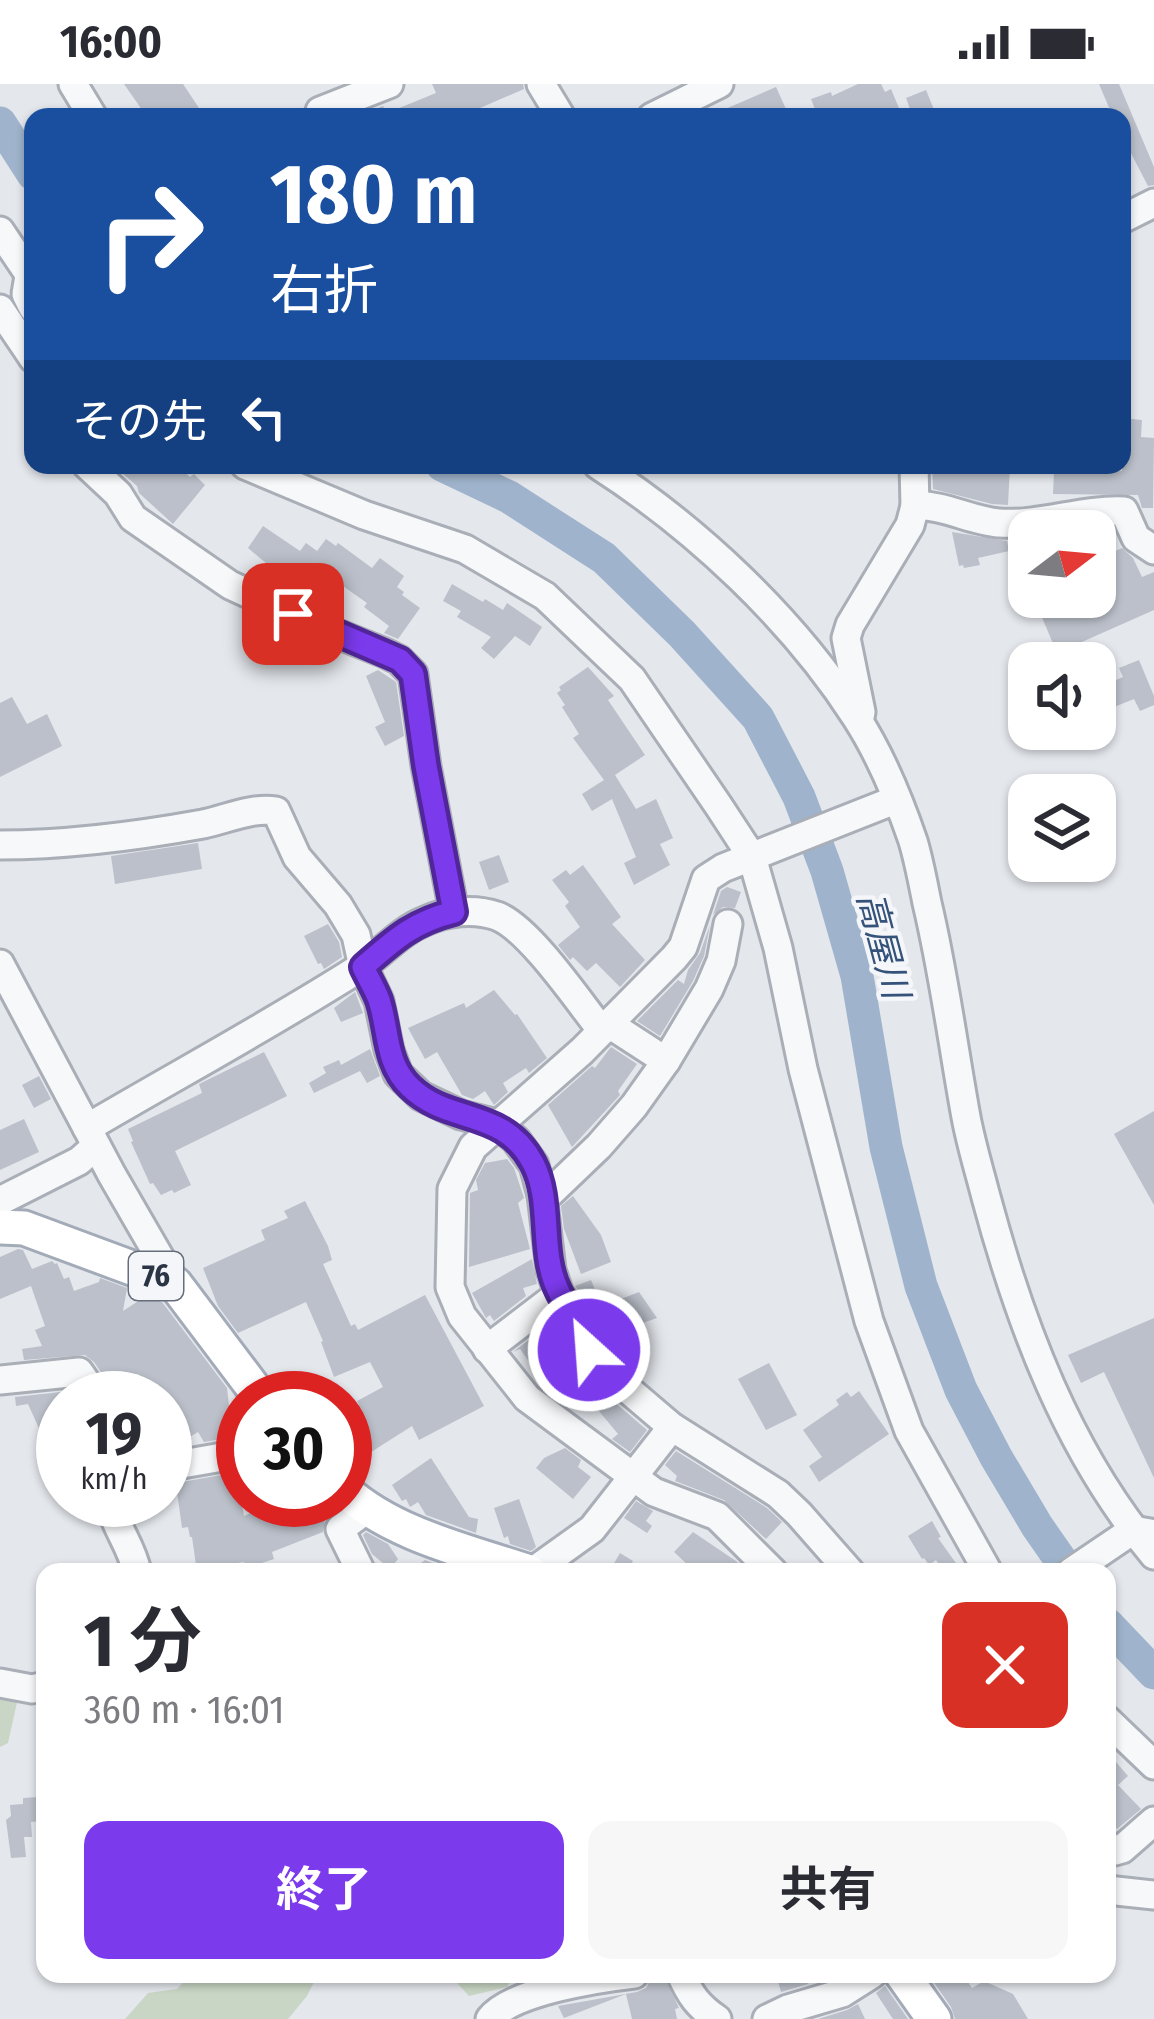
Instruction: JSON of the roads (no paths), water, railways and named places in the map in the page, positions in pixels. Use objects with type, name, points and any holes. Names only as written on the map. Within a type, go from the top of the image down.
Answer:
[{"type":"main road","name":"76","points":[[0,1227],[24,1228],[176,1284],[241,1371]]},
{"type":"main road","points":[[372,1509],[415,1532],[501,1563]]},
{"type":"main road","points":[[908,1983],[934,2019]]},
{"type":"street","points":[[328,108],[389,84]]},
{"type":"street","points":[[670,108],[718,84]]},
{"type":"street","points":[[0,231],[24,267]]},
{"type":"street","points":[[0,309],[24,345]]},
{"type":"street","points":[[97,474],[118,494],[133,518],[230,585],[400,660],[413,674],[454,912]]},
{"type":"street","points":[[266,474],[364,515],[465,549],[545,596],[632,679],[755,856],[803,1070],[869,1321],[908,1431],[983,1563]]},
{"type":"street","points":[[611,474],[662,509],[718,558],[806,650],[859,722],[914,843],[967,1123],[999,1246],[1054,1395],[1094,1470],[1154,1556]]},
{"type":"street","points":[[859,722],[862,712],[846,638],[910,525],[914,474]]},
{"type":"street","points":[[915,506],[928,505],[994,523],[1025,524],[1124,511],[1142,522],[1136,538],[1154,550]]},
{"type":"street","points":[[764,1563],[717,1516],[655,1492],[527,1398],[462,1316],[450,1287],[452,1189],[473,1147],[606,1028],[682,947],[706,879],[723,868],[893,801]]},
{"type":"street","points":[[0,845],[49,845],[203,824],[264,809],[276,811],[297,857],[338,905],[356,935],[398,1074],[422,1096],[461,1115],[497,1124],[516,1139],[534,1165],[550,1270],[559,1294],[591,1335],[591,1358],[672,1427],[778,1495],[842,1563]]},
{"type":"street","points":[[0,1201],[79,1161],[92,1137],[363,967],[406,930],[454,912],[501,917],[521,932],[606,1028],[666,1061]]},
{"type":"street","points":[[542,1195],[599,1146],[666,1061],[709,989],[721,961],[728,924]]},
{"type":"street","points":[[0,964],[176,1284]]},
{"type":"street","points":[[488,1349],[559,1294]]},
{"type":"street","points":[[0,1380],[36,1376]]},
{"type":"street","points":[[536,1563],[592,1529],[672,1427]]},
{"type":"street","points":[[118,1527],[134,1563]]},
{"type":"street","points":[[341,1527],[357,1563]]},
{"type":"street","points":[[1086,1563],[1138,1532]]},
{"type":"street","points":[[0,1683],[36,1694]]},
{"type":"street","points":[[1116,1729],[1154,1765]]},
{"type":"street","points":[[1116,1851],[1154,1821]]},
{"type":"street","points":[[1116,1891],[1154,1895]]},
{"type":"street","points":[[490,2019],[497,2010],[544,1983],[558,2019]]},
{"type":"street","points":[[685,1983],[699,2007],[716,2019]]},
{"type":"street","points":[[767,2019],[858,1983]]},
{"type":"waterway","name":"高屋川","points":[[0,123],[24,160]]},
{"type":"waterway","name":"高屋川","points":[[461,474],[509,497],[604,558],[758,718],[799,797],[827,871],[857,976],[886,1147],[921,1286],[961,1390],[996,1457],[1063,1563]]},
{"type":"waterway","name":"高屋川","points":[[1116,1633],[1154,1673]]}]
